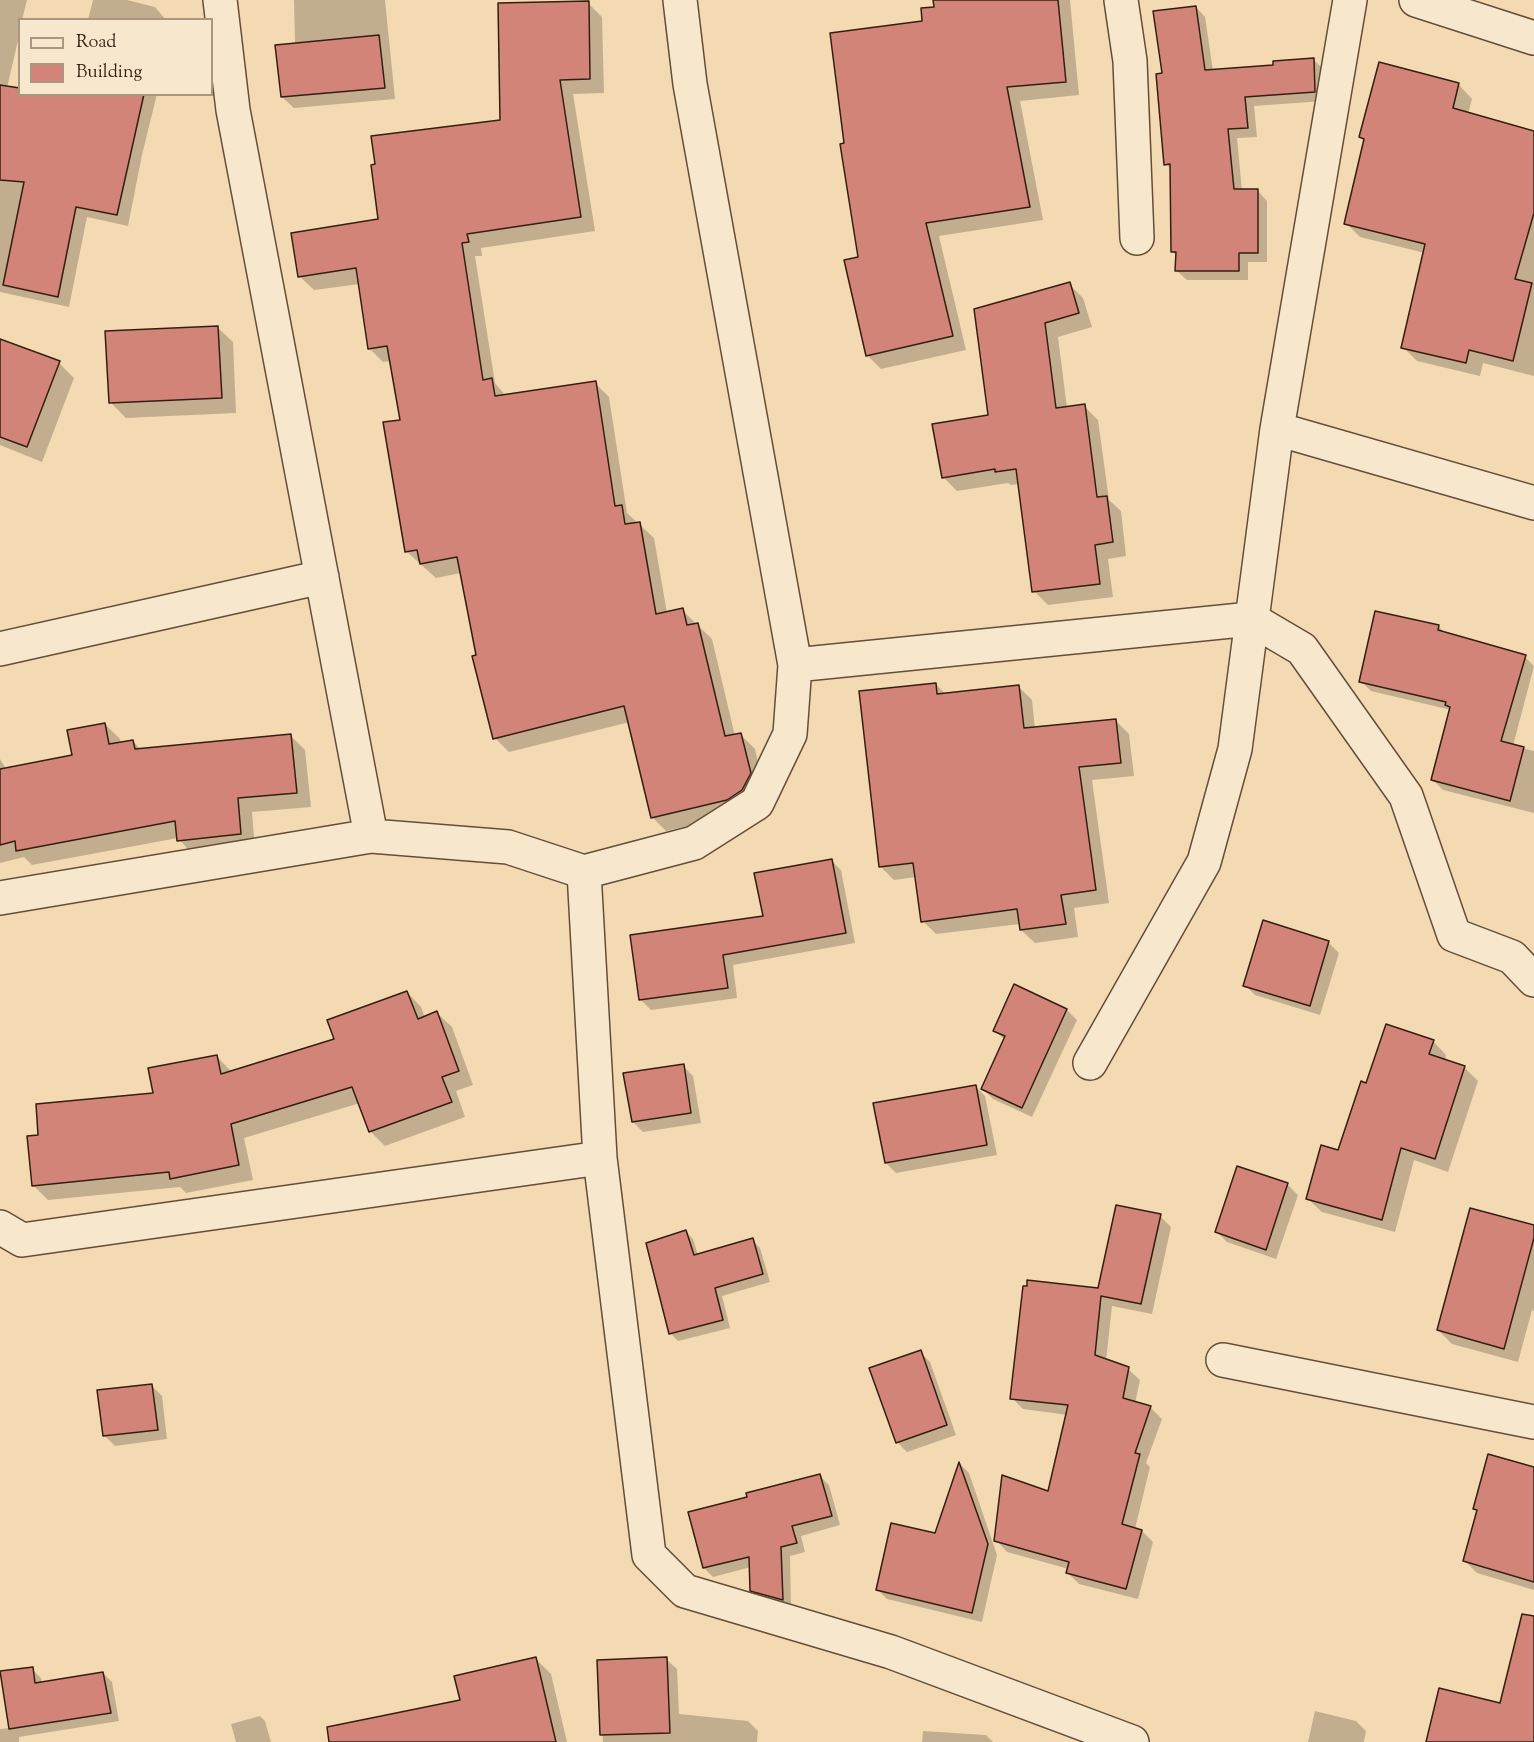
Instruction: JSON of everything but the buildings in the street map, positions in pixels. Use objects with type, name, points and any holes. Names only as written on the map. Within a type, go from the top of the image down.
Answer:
[{"type":"street","points":[[220,0],[233,110],[371,836]]},
{"type":"street","points":[[0,897],[371,836],[508,847],[584,872],[694,843],[757,803],[790,734],[795,665],[690,84],[680,0]]},
{"type":"street","points":[[1121,0],[1130,61],[1137,238]]},
{"type":"street","points":[[1090,1063],[1204,862],[1235,749],[1277,429],[1350,0]]},
{"type":"street","points":[[1416,0],[1534,38]]},
{"type":"street","points":[[1277,429],[1534,503]]},
{"type":"street","points":[[0,649],[322,577]]},
{"type":"street","points":[[795,665],[1251,619],[1302,649],[1406,796],[1454,935],[1512,957],[1534,980]]},
{"type":"street","points":[[584,872],[600,1158],[649,1555],[686,1591],[891,1652],[1132,1742]]},
{"type":"street","points":[[0,1227],[22,1240],[600,1158]]},
{"type":"street","points":[[1223,1360],[1534,1422]]}]
